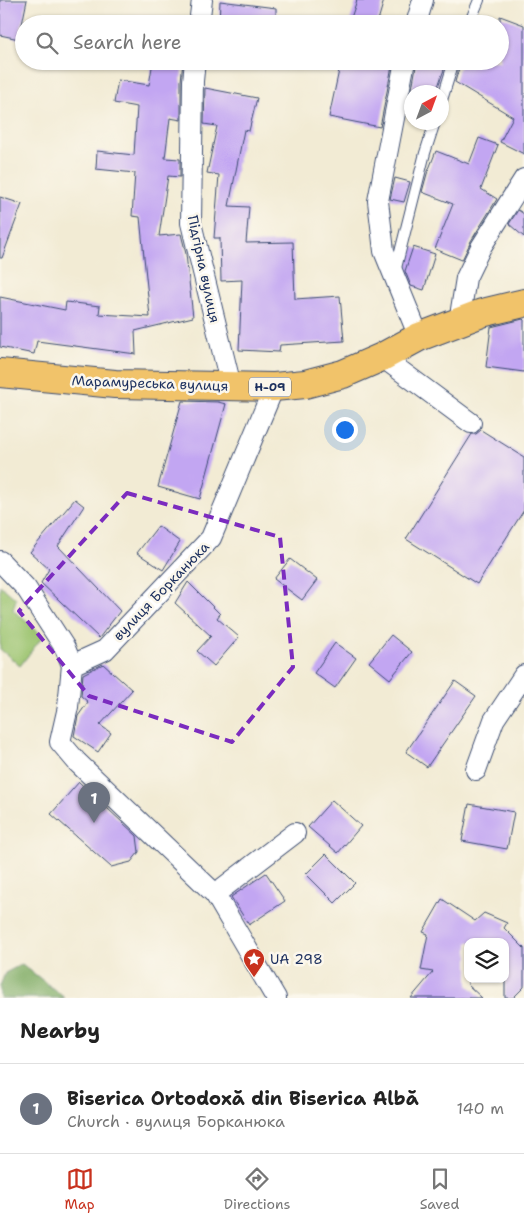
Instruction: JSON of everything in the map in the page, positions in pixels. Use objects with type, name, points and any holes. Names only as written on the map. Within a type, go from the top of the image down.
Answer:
[{"type":"main road","name":"Марамуреська вулиця","points":[[0,373],[115,384],[274,387],[305,384],[343,374],[382,357],[419,337],[482,313],[524,303]]},
{"type":"street","points":[[200,15],[202,0]]},
{"type":"street","points":[[419,15],[423,0]]},
{"type":"street","name":"Підгірна вулиця","points":[[194,70],[191,223],[231,386]]},
{"type":"street","points":[[403,70],[378,201],[384,251],[419,337]]},
{"type":"street","points":[[459,322],[466,278],[482,247],[524,179]]},
{"type":"street","points":[[382,357],[471,423]]},
{"type":"street","name":"вулиця Борканюка","points":[[72,665],[105,650],[211,538],[274,387]]},
{"type":"street","points":[[0,561],[26,588],[65,648],[72,665],[68,707],[60,742],[77,762],[215,894],[276,998]]},
{"type":"street","points":[[476,770],[494,720],[524,674]]},
{"type":"street","points":[[215,894],[295,833]]},
{"type":"lane","points":[[473,15],[479,0]]},
{"type":"lane","points":[[447,85],[451,70]]},
{"type":"lane","points":[[394,276],[432,130]]},
{"type":"highlighted area","points":[[127,493],[280,537],[293,667],[232,742],[89,696],[19,611]]},
{"type":"green space","points":[[0,585],[16,599],[13,610],[43,636],[20,666],[0,649]]},
{"type":"green space","points":[[22,964],[65,998],[0,998],[0,986],[5,973]]},
{"type":"building","points":[[0,0],[27,0],[24,15],[15,15],[15,38],[0,35]]},
{"type":"building","points":[[357,0],[384,0],[380,15],[352,15]]},
{"type":"building","points":[[220,1],[276,8],[276,15],[219,15]]},
{"type":"building","points":[[509,19],[524,25],[524,154],[500,142],[513,117],[455,82],[458,70],[509,70]]},
{"type":"building","points":[[152,70],[182,70],[181,120],[170,118],[165,158],[180,159],[180,177],[168,176],[159,236],[181,234],[186,254],[193,317],[135,331],[136,354],[37,341],[34,354],[0,347],[0,297],[65,310],[66,302],[100,306],[99,314],[150,317],[140,217],[132,216],[135,173],[96,169],[97,151],[134,155],[137,107],[114,103],[118,80],[149,85]]},
{"type":"building","points":[[339,70],[391,70],[380,127],[329,117]]},
{"type":"building","points":[[415,70],[444,70],[438,85],[413,85]]},
{"type":"building","points":[[205,88],[257,98],[249,131],[244,130],[229,206],[249,207],[246,243],[293,242],[295,299],[340,296],[344,341],[280,345],[279,352],[239,350],[242,280],[221,281],[220,238],[214,238],[219,175],[207,173],[217,126],[204,124]]},
{"type":"building","points":[[479,138],[498,145],[481,189],[497,199],[471,241],[462,260],[435,249],[453,204],[422,192],[436,151],[469,164]]},
{"type":"building","points":[[395,178],[410,182],[404,202],[390,199]]},
{"type":"building","points":[[0,197],[22,204],[2,258],[0,258]]},
{"type":"building","points":[[518,210],[524,214],[524,237],[509,224]]},
{"type":"building","points":[[413,247],[435,254],[424,290],[411,286],[405,271]]},
{"type":"building","points":[[523,319],[524,372],[486,367],[491,327]]},
{"type":"building","points":[[182,401],[226,404],[200,499],[158,487]]},
{"type":"building","points":[[481,430],[524,457],[524,510],[477,584],[406,539],[472,434],[476,434]]},
{"type":"building","points":[[75,499],[84,506],[58,546],[120,611],[99,638],[41,583],[49,569],[30,552]]},
{"type":"building","points":[[158,526],[180,542],[163,570],[137,553]]},
{"type":"building","points":[[290,559],[317,580],[302,600],[274,579]]},
{"type":"building","points":[[188,582],[220,614],[217,618],[239,637],[214,666],[197,651],[211,636],[175,603]]},
{"type":"building","points":[[391,635],[412,652],[390,679],[369,662]]},
{"type":"building","points":[[335,643],[356,658],[335,688],[314,673]]},
{"type":"building","points":[[103,664],[132,690],[100,725],[111,733],[98,752],[74,736],[78,716],[88,702],[81,696],[83,674]]},
{"type":"building","points":[[455,681],[476,696],[427,767],[406,752]]},
{"type":"building","points":[[79,782],[137,836],[139,852],[131,862],[111,867],[51,814]]},
{"type":"building","points":[[332,800],[361,826],[338,853],[308,827]]},
{"type":"building","points":[[469,804],[514,812],[507,849],[462,841]]},
{"type":"building","points":[[326,854],[355,883],[335,903],[306,874]]},
{"type":"building","points":[[266,873],[285,901],[249,925],[231,897]]},
{"type":"building","points":[[442,899],[475,921],[484,913],[507,923],[504,928],[524,948],[524,987],[513,998],[505,998],[505,983],[509,983],[509,938],[464,938],[464,983],[468,983],[482,998],[411,998],[433,972],[421,970],[428,934],[423,932]]},
{"type":"place","name":"Biserica Ortodoxă din Biserica Albă","points":[[94,823]]},
{"type":"place","name":"UA 298","points":[[254,978]]}]
